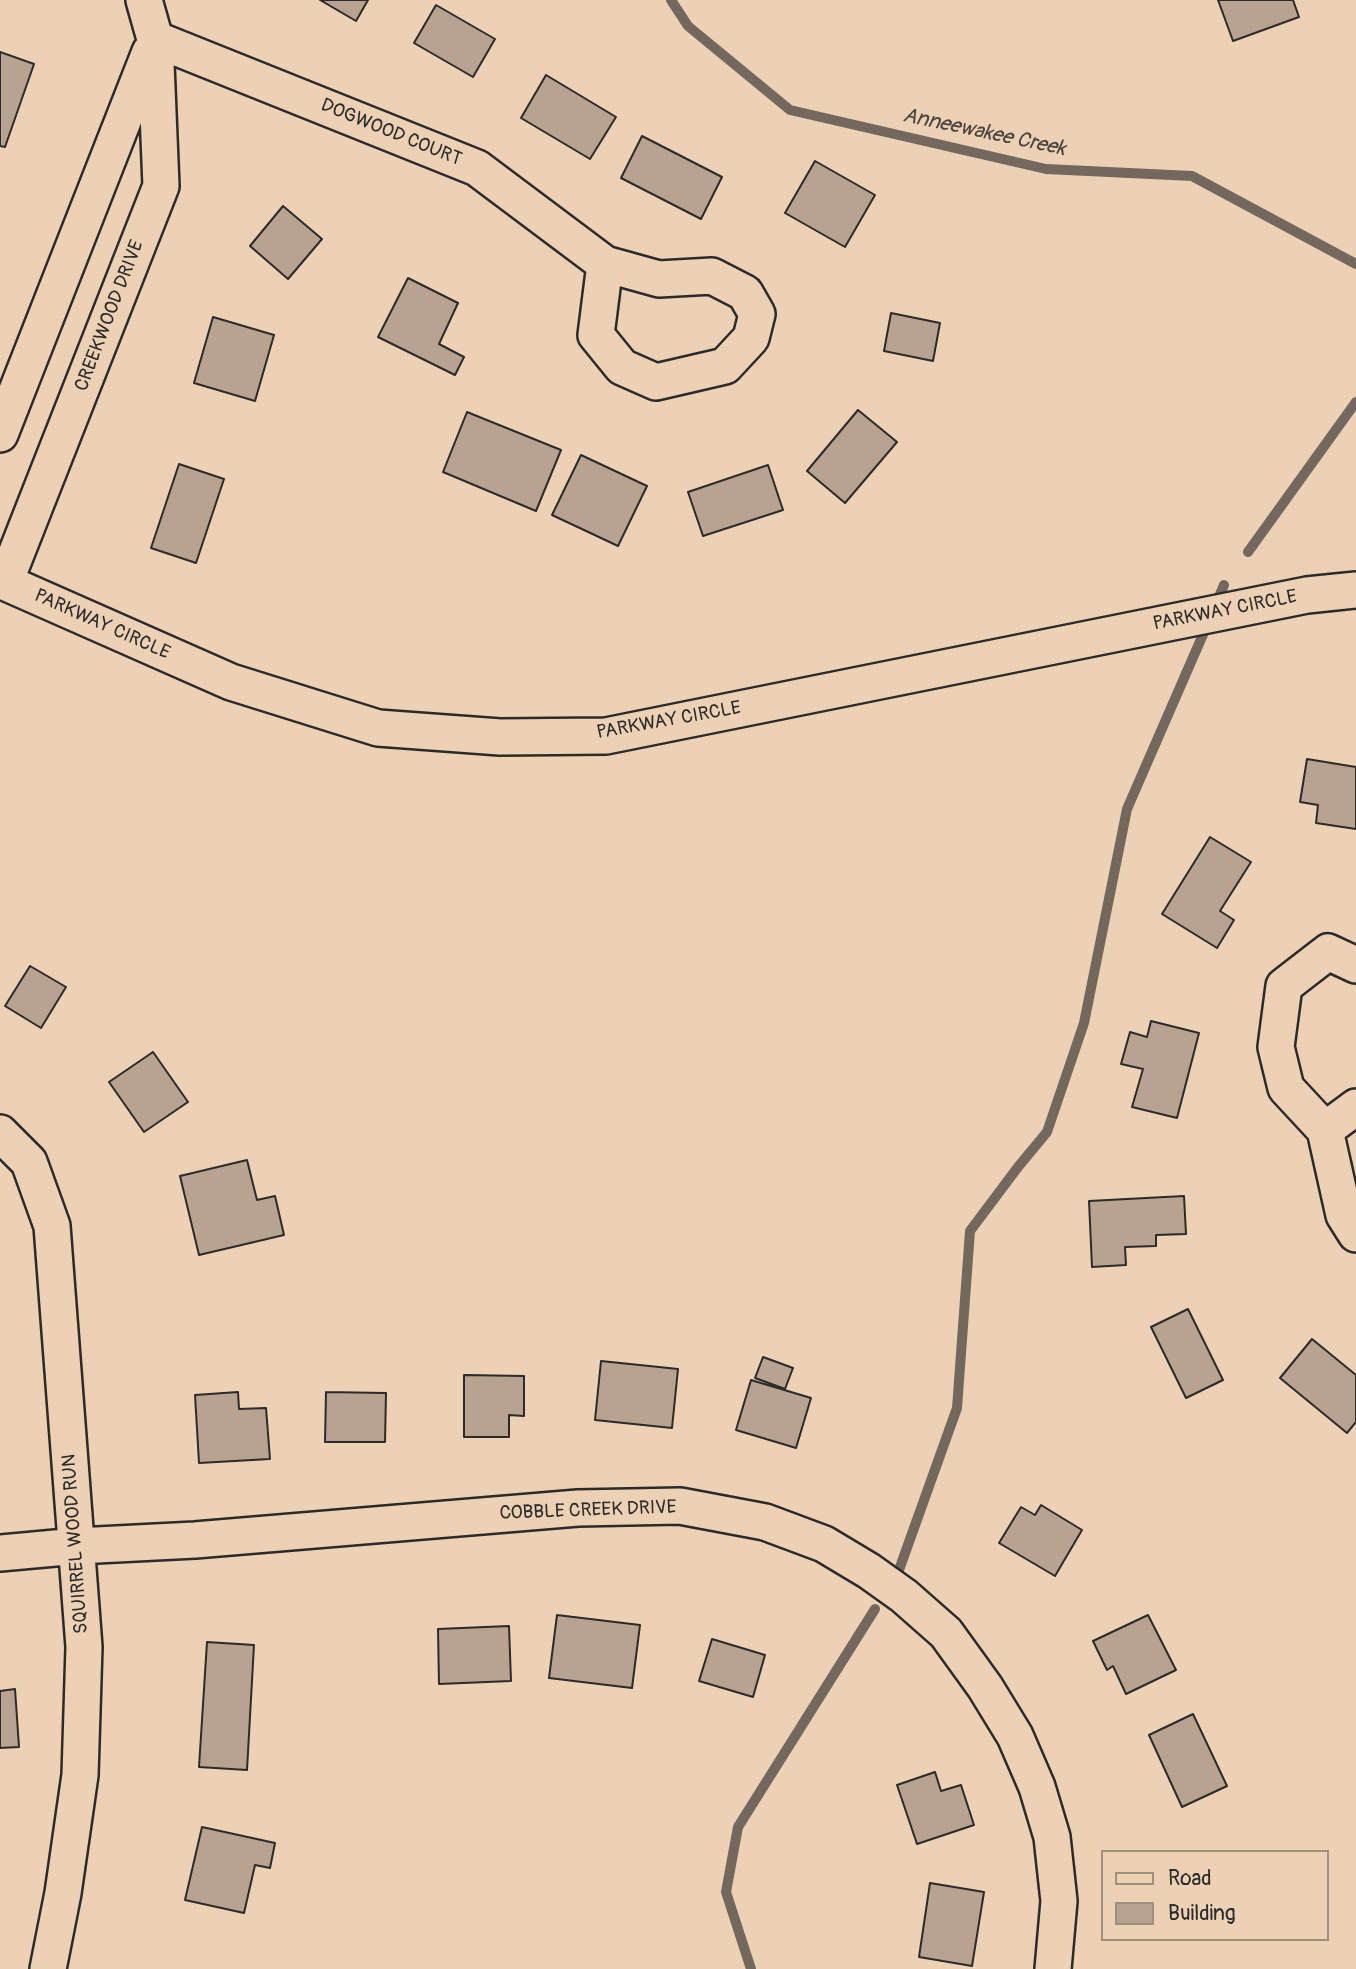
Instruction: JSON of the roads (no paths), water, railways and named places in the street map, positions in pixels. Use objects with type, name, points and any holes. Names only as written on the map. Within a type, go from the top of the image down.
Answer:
[{"type":"street","name":"CREEKWOOD DRIVE","points":[[2,581],[161,186],[155,39],[144,0]]},
{"type":"street","name":"DOGWOOD COURT","points":[[155,39],[477,168],[606,264],[659,279],[712,276],[745,293],[757,314],[751,338],[726,366],[656,382],[622,367],[596,334],[606,264]]},
{"type":"street","points":[[0,434],[155,39]]},
{"type":"street","name":"PARKWAY CIRCLE","points":[[2,581],[231,682],[378,728],[500,737],[606,736],[1307,594],[1356,590]]},
{"type":"street","points":[[1356,965],[1328,952],[1284,986],[1276,1046],[1286,1088],[1325,1130],[1344,1215],[1356,1234]]},
{"type":"street","points":[[1325,1130],[1356,1107]]},
{"type":"street","name":"SQUIRREL WOOD RUN","points":[[0,1133],[29,1162],[52,1226],[84,1647],[80,1775],[63,1893],[48,1969]]},
{"type":"street","name":"COBBLE CREEK DRIVE","points":[[0,1553],[195,1540],[578,1508],[680,1506],[765,1522],[824,1544],[878,1577],[946,1633],[985,1687],[1015,1736],[1037,1787],[1052,1837],[1059,1901],[1053,1969]]},
{"type":"waterway","name":"Anneewakee Creek","points":[[671,0],[688,26],[790,110],[1046,169],[1192,176],[1356,264]]},
{"type":"waterway","points":[[1248,552],[1356,402]]},
{"type":"waterway","points":[[1215,606],[1224,585]]},
{"type":"waterway","points":[[899,1570],[957,1408],[970,1231],[1047,1132],[1084,1023],[1127,809],[1208,623]]},
{"type":"waterway","points":[[751,1969],[726,1892],[738,1827],[875,1609]]}]
